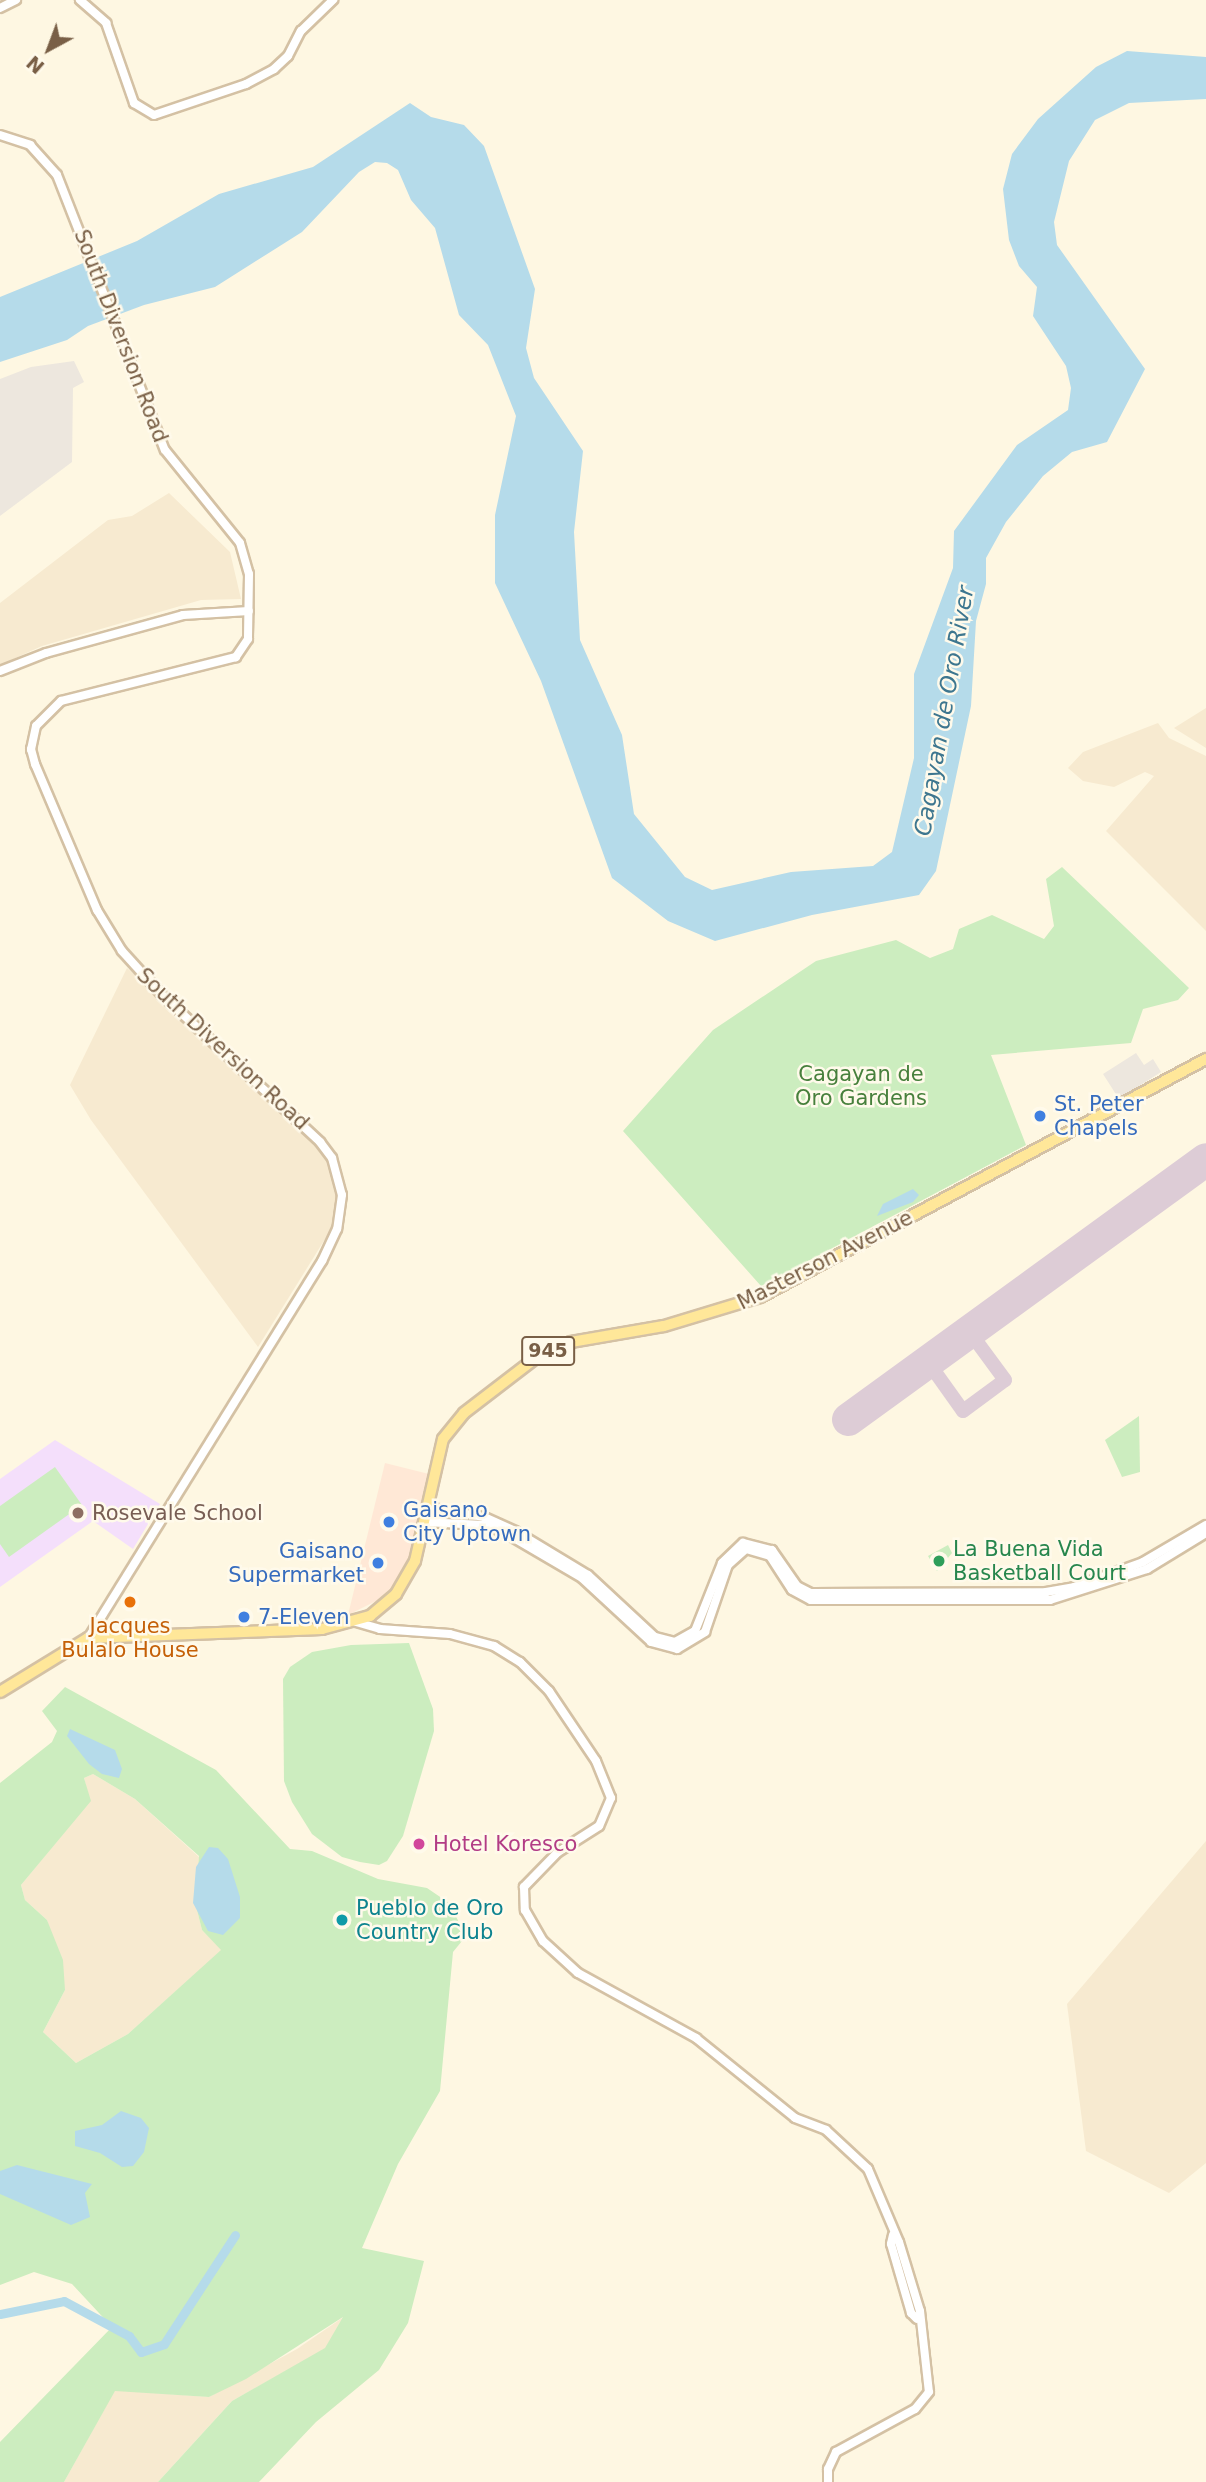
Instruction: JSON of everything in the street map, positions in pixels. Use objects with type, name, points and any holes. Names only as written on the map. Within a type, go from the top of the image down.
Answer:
[{"type":"main road","name":"Masterson Avenue","points":[[88,1637],[322,1629],[356,1622],[385,1605],[402,1586],[415,1561],[438,1451],[454,1422],[541,1354],[571,1342],[664,1326],[760,1297],[1206,1059]]},
{"type":"main road","points":[[0,1692],[88,1637]]},
{"type":"street","points":[[0,8],[16,0]]},
{"type":"street","points":[[80,0],[106,23],[134,103],[154,116],[246,84],[274,69],[288,55],[300,31],[333,0]]},
{"type":"street","name":"South Diversion Road","points":[[0,135],[39,151],[57,175],[165,450],[244,550],[249,611],[246,645],[231,661],[125,682],[61,701],[39,721],[31,742],[35,764],[74,861],[107,929],[146,979],[320,1142],[332,1158],[342,1195],[337,1229],[322,1261],[88,1637]]},
{"type":"street","points":[[0,671],[46,653],[183,615],[249,611]]},
{"type":"street","points":[[427,1507],[455,1511],[484,1521],[577,1566],[650,1633],[666,1642],[681,1641],[695,1631],[725,1556],[743,1543],[772,1550],[805,1591],[836,1596],[1050,1600],[1147,1569],[1206,1533]]},
{"type":"street","points":[[453,1522],[455,1511]]},
{"type":"street","points":[[424,1522],[484,1521]]},
{"type":"street","points":[[836,1596],[1059,1591],[1143,1562],[1206,1525]]},
{"type":"street","points":[[356,1622],[380,1629],[450,1634],[494,1646],[520,1662],[549,1690],[596,1761],[611,1798],[596,1829],[566,1846],[526,1884],[525,1910],[534,1928],[553,1952],[578,1973],[679,2026],[795,2119],[826,2130],[869,2169],[893,2235],[899,2242],[920,2311],[917,2319],[929,2381],[925,2402],[843,2446],[828,2469],[828,2482]]},
{"type":"shaded area","points":[[74,361],[84,382],[73,388],[72,462],[0,516],[0,379],[31,367]]},
{"type":"shaded area","points":[[169,493],[230,552],[241,599],[201,600],[42,646],[0,665],[0,603],[108,520],[132,516]]},
{"type":"shaded area","points":[[1206,708],[1206,748],[1174,728]]},
{"type":"shaded area","points":[[1158,723],[1169,738],[1206,756],[1206,931],[1106,831],[1154,776],[1145,772],[1114,787],[1083,781],[1068,768],[1083,752]]},
{"type":"shaded area","points":[[127,968],[294,1116],[334,1163],[340,1195],[330,1231],[258,1347],[91,1120],[70,1085]]},
{"type":"shaded area","points":[[1136,1053],[1144,1065],[1153,1059],[1161,1072],[1119,1099],[1103,1074]]},
{"type":"shaded area","name":"Rosevale School","points":[[55,1440],[160,1504],[133,1549],[93,1521],[0,1587],[0,1479]]},
{"type":"shaded area","points":[[385,1463],[429,1474],[416,1544],[399,1580],[386,1596],[348,1615]]},
{"type":"shaded area","points":[[93,1774],[135,1799],[199,1857],[195,1902],[202,1930],[222,1950],[128,2034],[76,2063],[43,2032],[65,1990],[47,1920],[25,1900],[21,1885],[90,1801],[84,1778]]},
{"type":"shaded area","points":[[1206,1841],[1206,2163],[1169,2193],[1086,2151],[1067,2004]]},
{"type":"shaded area","points":[[345,2316],[325,2349],[232,2401],[158,2482],[64,2482],[115,2390],[209,2397],[297,2349]]},
{"type":"green space","name":"Cagayan de Oro Gardens","points":[[1062,867],[1189,988],[1178,1000],[1143,1009],[1131,1043],[991,1055],[1026,1145],[761,1286],[623,1131],[713,1030],[816,961],[896,940],[930,958],[953,949],[959,929],[992,915],[1044,939],[1054,926],[1046,879]]},
{"type":"green space","points":[[1139,1416],[1140,1472],[1122,1477],[1105,1440]]},
{"type":"green space","points":[[55,1467],[82,1505],[9,1557],[0,1544],[0,1506]]},
{"type":"green space","name":"La Buena Vida Basketball Court","points":[[948,1545],[952,1553],[937,1571],[928,1556]]},
{"type":"green space","points":[[409,1643],[433,1709],[434,1731],[403,1836],[387,1861],[379,1865],[360,1862],[342,1857],[312,1834],[292,1802],[284,1781],[283,1679],[290,1667],[312,1652],[351,1645]]},
{"type":"green space","points":[[65,1687],[216,1770],[290,1849],[312,1851],[378,1879],[427,1888],[449,1903],[466,1936],[453,1952],[440,2091],[398,2164],[362,2248],[424,2261],[408,2323],[379,2370],[316,2422],[259,2482],[158,2482],[232,2401],[325,2348],[343,2317],[246,2379],[209,2397],[115,2391],[64,2482],[0,2482],[0,2442],[112,2327],[72,2284],[34,2272],[0,2285],[0,1783],[52,1742],[57,1731],[42,1711]],"holes":[[[93,1774],[135,1799],[199,1856],[195,1902],[202,1930],[221,1950],[128,2034],[76,2063],[43,2032],[65,1990],[63,1960],[47,1920],[25,1900],[21,1885],[91,1801],[84,1778]]]},
{"type":"water","name":"Cagayan de Oro River","points":[[1127,51],[1206,57],[1206,99],[1129,103],[1095,120],[1069,161],[1054,222],[1057,245],[1145,369],[1107,442],[1072,452],[1043,476],[1006,522],[986,558],[986,584],[976,621],[971,706],[936,871],[919,895],[812,915],[715,941],[668,921],[612,878],[541,681],[495,583],[495,515],[516,416],[488,345],[459,315],[435,228],[411,200],[398,170],[387,163],[375,162],[359,172],[302,232],[215,287],[144,305],[88,326],[67,340],[0,362],[0,297],[137,241],[219,194],[313,167],[410,103],[431,117],[464,125],[484,146],[535,289],[526,348],[534,378],[583,451],[574,532],[580,640],[622,735],[634,814],[685,877],[712,890],[791,872],[873,866],[892,852],[914,758],[914,674],[953,568],[954,531],[1017,445],[1068,410],[1071,388],[1066,366],[1033,316],[1037,287],[1019,266],[1009,240],[1003,189],[1012,154],[1038,119],[1096,67]]},
{"type":"water","points":[[913,1189],[919,1195],[913,1202],[877,1216],[883,1204]]},
{"type":"water","points":[[70,1729],[115,1750],[122,1769],[119,1778],[102,1774],[89,1764],[67,1736]]},
{"type":"water","points":[[209,1847],[218,1848],[228,1859],[240,1897],[240,1918],[223,1935],[208,1931],[193,1903],[196,1867]]},
{"type":"water","points":[[121,2111],[141,2118],[149,2128],[144,2152],[133,2166],[122,2167],[100,2153],[75,2146],[75,2131],[102,2125]]},
{"type":"water","points":[[17,2165],[92,2184],[85,2193],[90,2217],[71,2225],[0,2194],[0,2171]]},
{"type":"waterway","points":[[0,2314],[64,2301],[129,2336],[141,2352],[164,2344],[235,2235]]},
{"type":"taxiway","points":[[928,1362],[963,1411],[1005,1380],[969,1331]]},
{"type":"runway","points":[[848,1419],[1206,1159]]},
{"type":"place","name":"St. Peter Chapels","points":[[1040,1116]]},
{"type":"place","name":"Rosevale School","points":[[78,1513]]},
{"type":"place","name":"Gaisano City Uptown","points":[[389,1522]]},
{"type":"place","name":"La Buena Vida Basketball Court","points":[[939,1561]]},
{"type":"place","name":"Gaisano Supermarket","points":[[378,1563]]},
{"type":"place","name":"Jacques Bulalo House","points":[[130,1602]]},
{"type":"place","name":"7-Eleven","points":[[244,1617]]},
{"type":"place","name":"Hotel Koresco","points":[[419,1844]]},
{"type":"place","name":"Pueblo de Oro Country Club","points":[[342,1920]]}]
